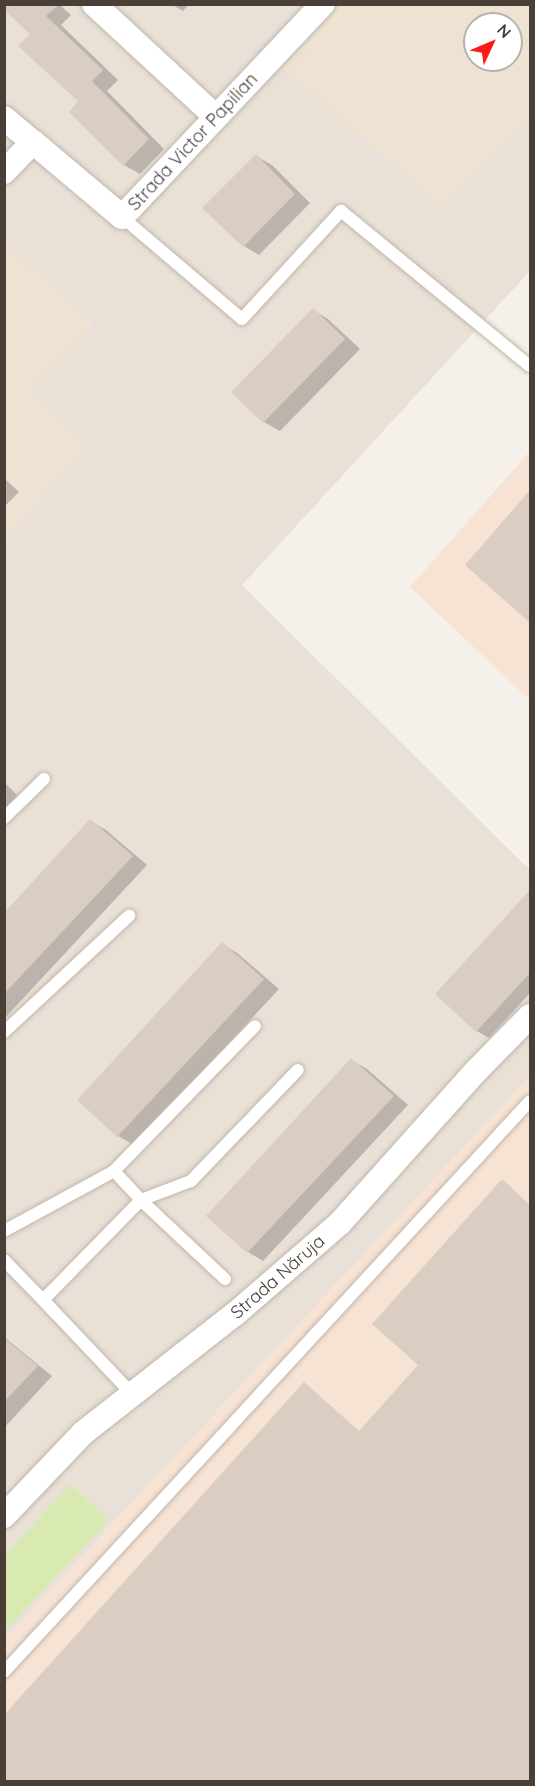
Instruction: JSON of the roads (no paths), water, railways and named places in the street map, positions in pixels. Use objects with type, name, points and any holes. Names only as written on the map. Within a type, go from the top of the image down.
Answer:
[{"type":"street","points":[[94,4],[216,117]]},
{"type":"street","name":"Strada Victor Papilian","points":[[4,118],[122,217],[323,4]]},
{"type":"street","points":[[4,172],[33,142]]},
{"type":"street","name":"Strada Năruja","points":[[4,1516],[83,1433],[134,1396],[236,1314],[340,1223],[476,1071],[531,1016]]},
{"type":"lane","points":[[122,217],[242,319],[341,211],[531,366]]},
{"type":"lane","points":[[4,818],[44,779]]},
{"type":"lane","points":[[4,1032],[129,916]]},
{"type":"lane","points":[[4,1231],[114,1171],[255,1026]]},
{"type":"lane","points":[[43,1300],[141,1200],[191,1181],[298,1070]]},
{"type":"lane","points":[[4,1672],[531,1101]]},
{"type":"lane","points":[[114,1171],[141,1200],[225,1279]]},
{"type":"lane","points":[[6,1266],[43,1300],[134,1396]]}]
